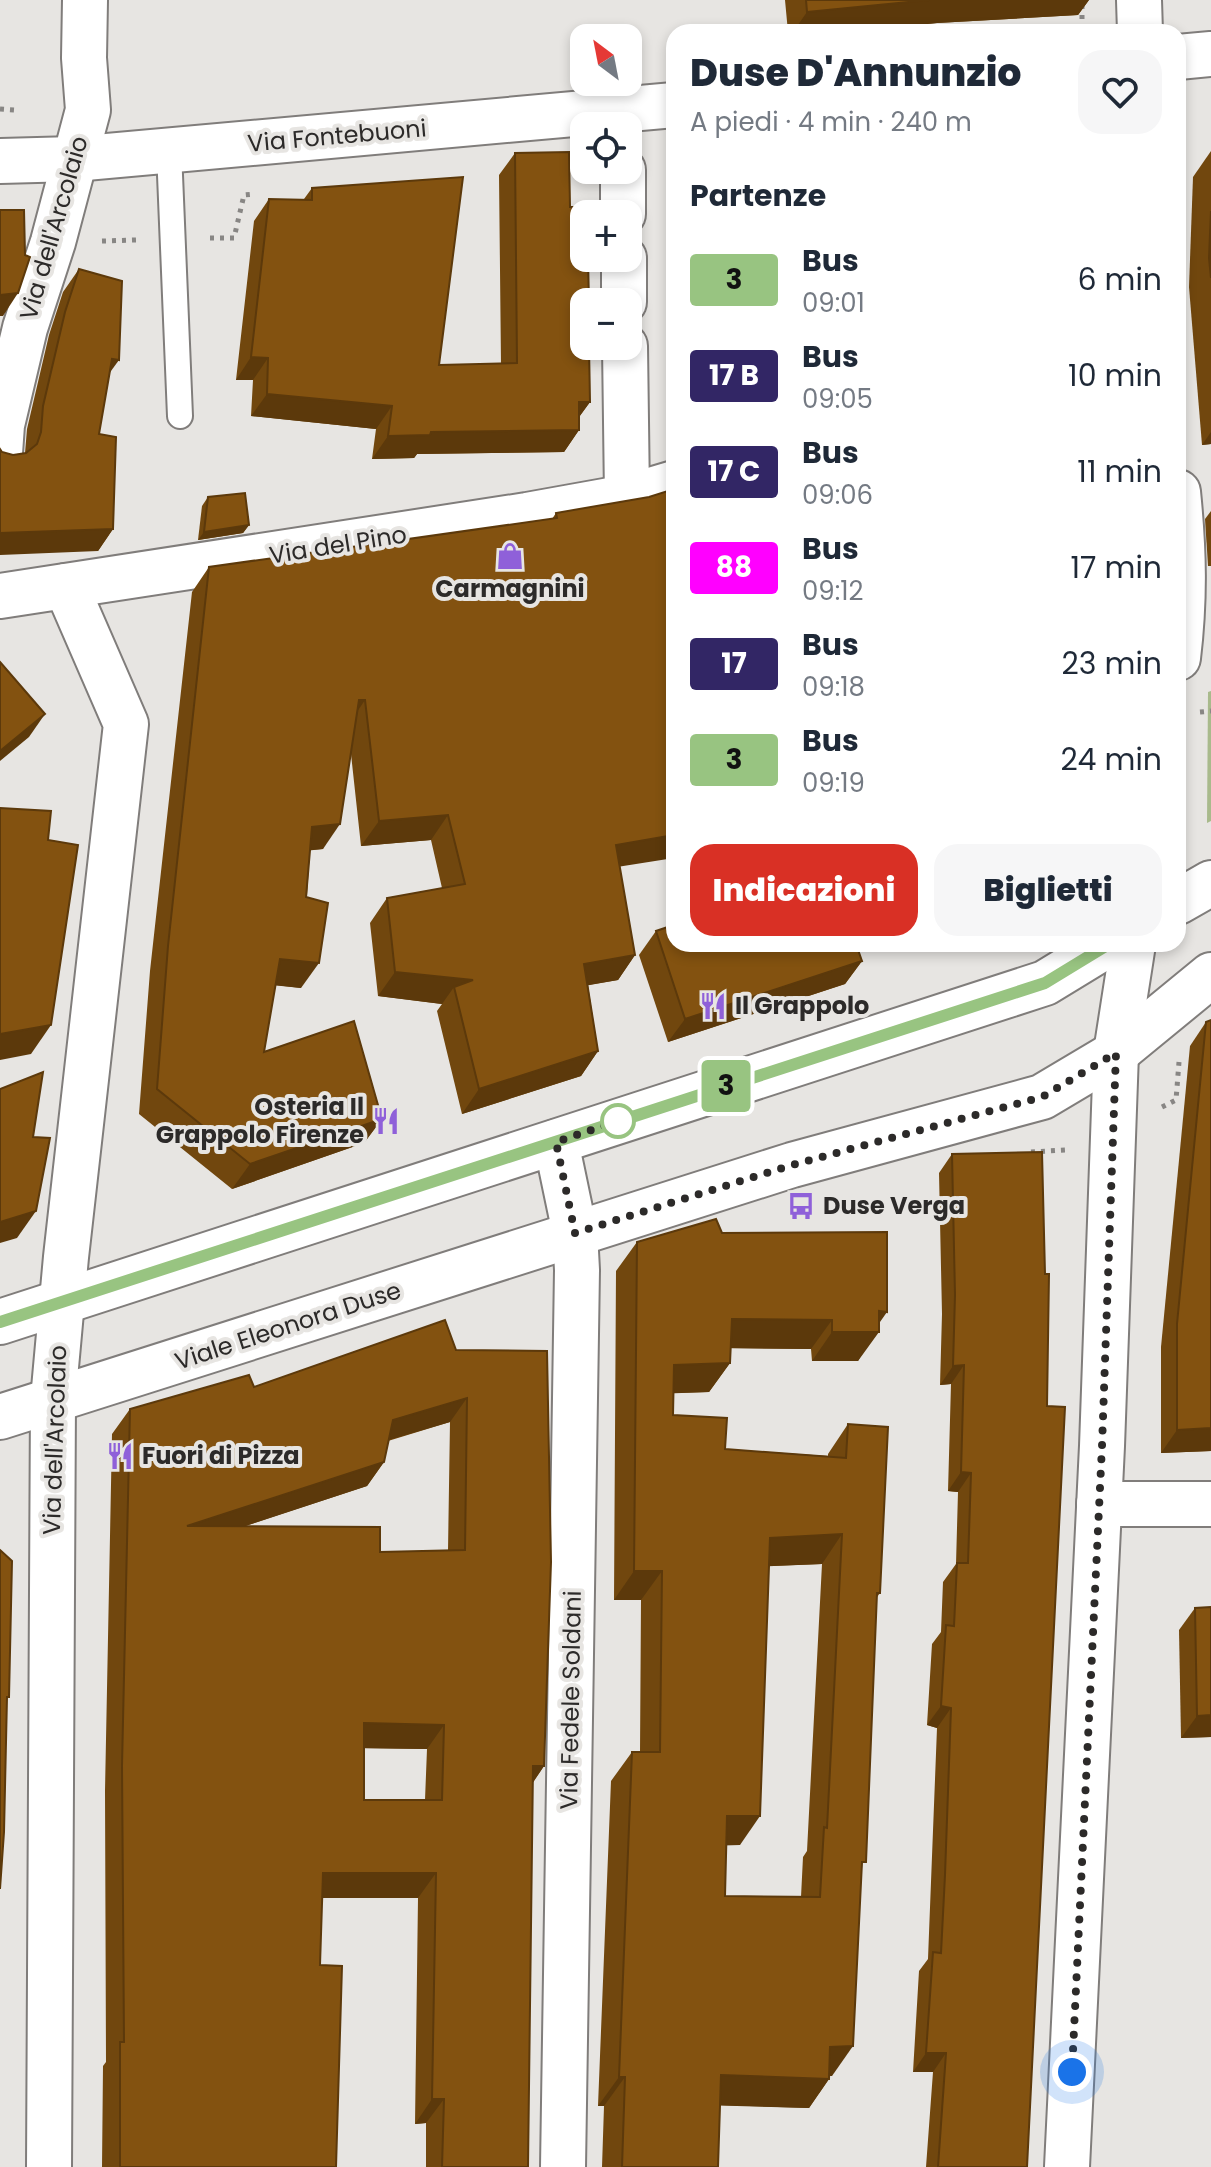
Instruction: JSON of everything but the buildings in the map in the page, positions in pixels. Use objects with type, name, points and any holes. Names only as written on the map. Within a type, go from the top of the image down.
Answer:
[{"type":"street","name":"Via dell'Arcolaio","points":[[0,453],[2,425],[25,328],[53,242],[88,110],[84,58],[85,0]]},
{"type":"street","points":[[1139,0],[1140,24]]},
{"type":"street","points":[[1186,56],[1211,54]]},
{"type":"street","name":"Via Fontebuoni","points":[[642,113],[666,107]]},
{"type":"street","name":"Via Fontebuoni","points":[[0,161],[74,159],[570,122]]},
{"type":"street","points":[[625,360],[627,497]]},
{"type":"street","name":"Via del Pino","points":[[0,596],[395,537],[627,497],[666,485]]},
{"type":"street","name":"Via dell'Arcolaio","points":[[49,2167],[53,1400],[61,1302],[126,724],[66,586]]},
{"type":"street","points":[[1186,897],[1211,883]]},
{"type":"street","points":[[0,1322],[1045,983],[1096,952]]},
{"type":"street","points":[[1067,2167],[1099,1504],[1116,1053],[1132,952]]},
{"type":"street","name":"Viale Eleonora Duse","points":[[0,1417],[792,1165],[1042,1097],[1116,1053],[1211,975]]},
{"type":"street","points":[[556,1142],[575,1233]]},
{"type":"street","name":"Via Fedele Soldani","points":[[563,2167],[577,1270],[575,1233]]},
{"type":"street","points":[[1099,1504],[1211,1504]]},
{"type":"lane","points":[[169,151],[180,416]]},
{"type":"path","points":[[1082,0],[1082,19]]},
{"type":"path","points":[[53,242],[234,238],[244,195],[259,193]]},
{"type":"path","points":[[1200,712],[1211,711]]},
{"type":"green space","points":[[1211,691],[1211,821],[1207,823],[1208,692]]},
{"type":"bus line","name":"3","points":[[0,1322],[1045,983],[1096,952]]},
{"type":"place","name":"Carmagnini","points":[[510,556]]},
{"type":"place","name":"Il Grappolo","points":[[713,1006]]},
{"type":"place","name":"Osteria Il Grappolo Firenze","points":[[386,1121]]},
{"type":"place","name":"Duse Verga","points":[[801,1206]]},
{"type":"place","name":"Fuori di Pizza","points":[[120,1456]]},
{"type":"route","points":[[618,1121],[556,1142],[575,1233],[792,1165],[1042,1097],[1116,1053],[1102,1446],[1072,2072]]}]
